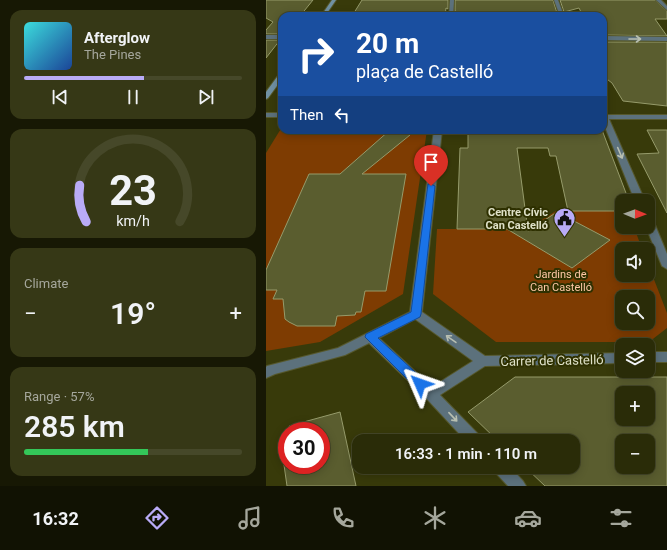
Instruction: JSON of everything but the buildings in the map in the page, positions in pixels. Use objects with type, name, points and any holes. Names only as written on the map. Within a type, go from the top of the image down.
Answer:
[{"type":"main road","points":[[326,12],[334,0]]},
{"type":"main road","points":[[266,97],[278,80]]},
{"type":"street","points":[[451,12],[452,0]]},
{"type":"street","points":[[556,0],[560,12]]},
{"type":"street","points":[[658,0],[667,9]]},
{"type":"street","points":[[266,37],[278,37]]},
{"type":"street","points":[[607,38],[667,39]]},
{"type":"street","points":[[266,115],[278,115]]},
{"type":"street","points":[[607,116],[667,118]]},
{"type":"street","points":[[607,123],[637,194]]},
{"type":"street","points":[[416,314],[438,134]]},
{"type":"street","points":[[654,234],[667,266]]},
{"type":"street","points":[[266,373],[272,370],[341,352],[416,314]]},
{"type":"street","points":[[416,314],[483,362],[430,394]]},
{"type":"street","points":[[370,337],[430,394],[468,434]]},
{"type":"street","points":[[655,357],[667,357]]},
{"type":"street","name":"Carrer de Castelló","points":[[483,362],[615,358]]},
{"type":"street","points":[[507,474],[518,486]]},
{"type":"green space","points":[[278,134],[426,134],[403,294],[320,342],[266,351],[266,153]]},
{"type":"green space","name":"Jardins de Can Castelló","points":[[556,211],[615,211],[615,234],[637,234],[639,242],[615,242],[615,282],[655,282],[667,313],[667,328],[654,338],[615,338],[615,342],[496,342],[433,294],[437,229],[527,229]]},
{"type":"place","name":"Centre Cívic Can Castelló","points":[[564,238]]},
{"type":"route","points":[[420,384],[370,337],[416,314],[431,186]]}]
